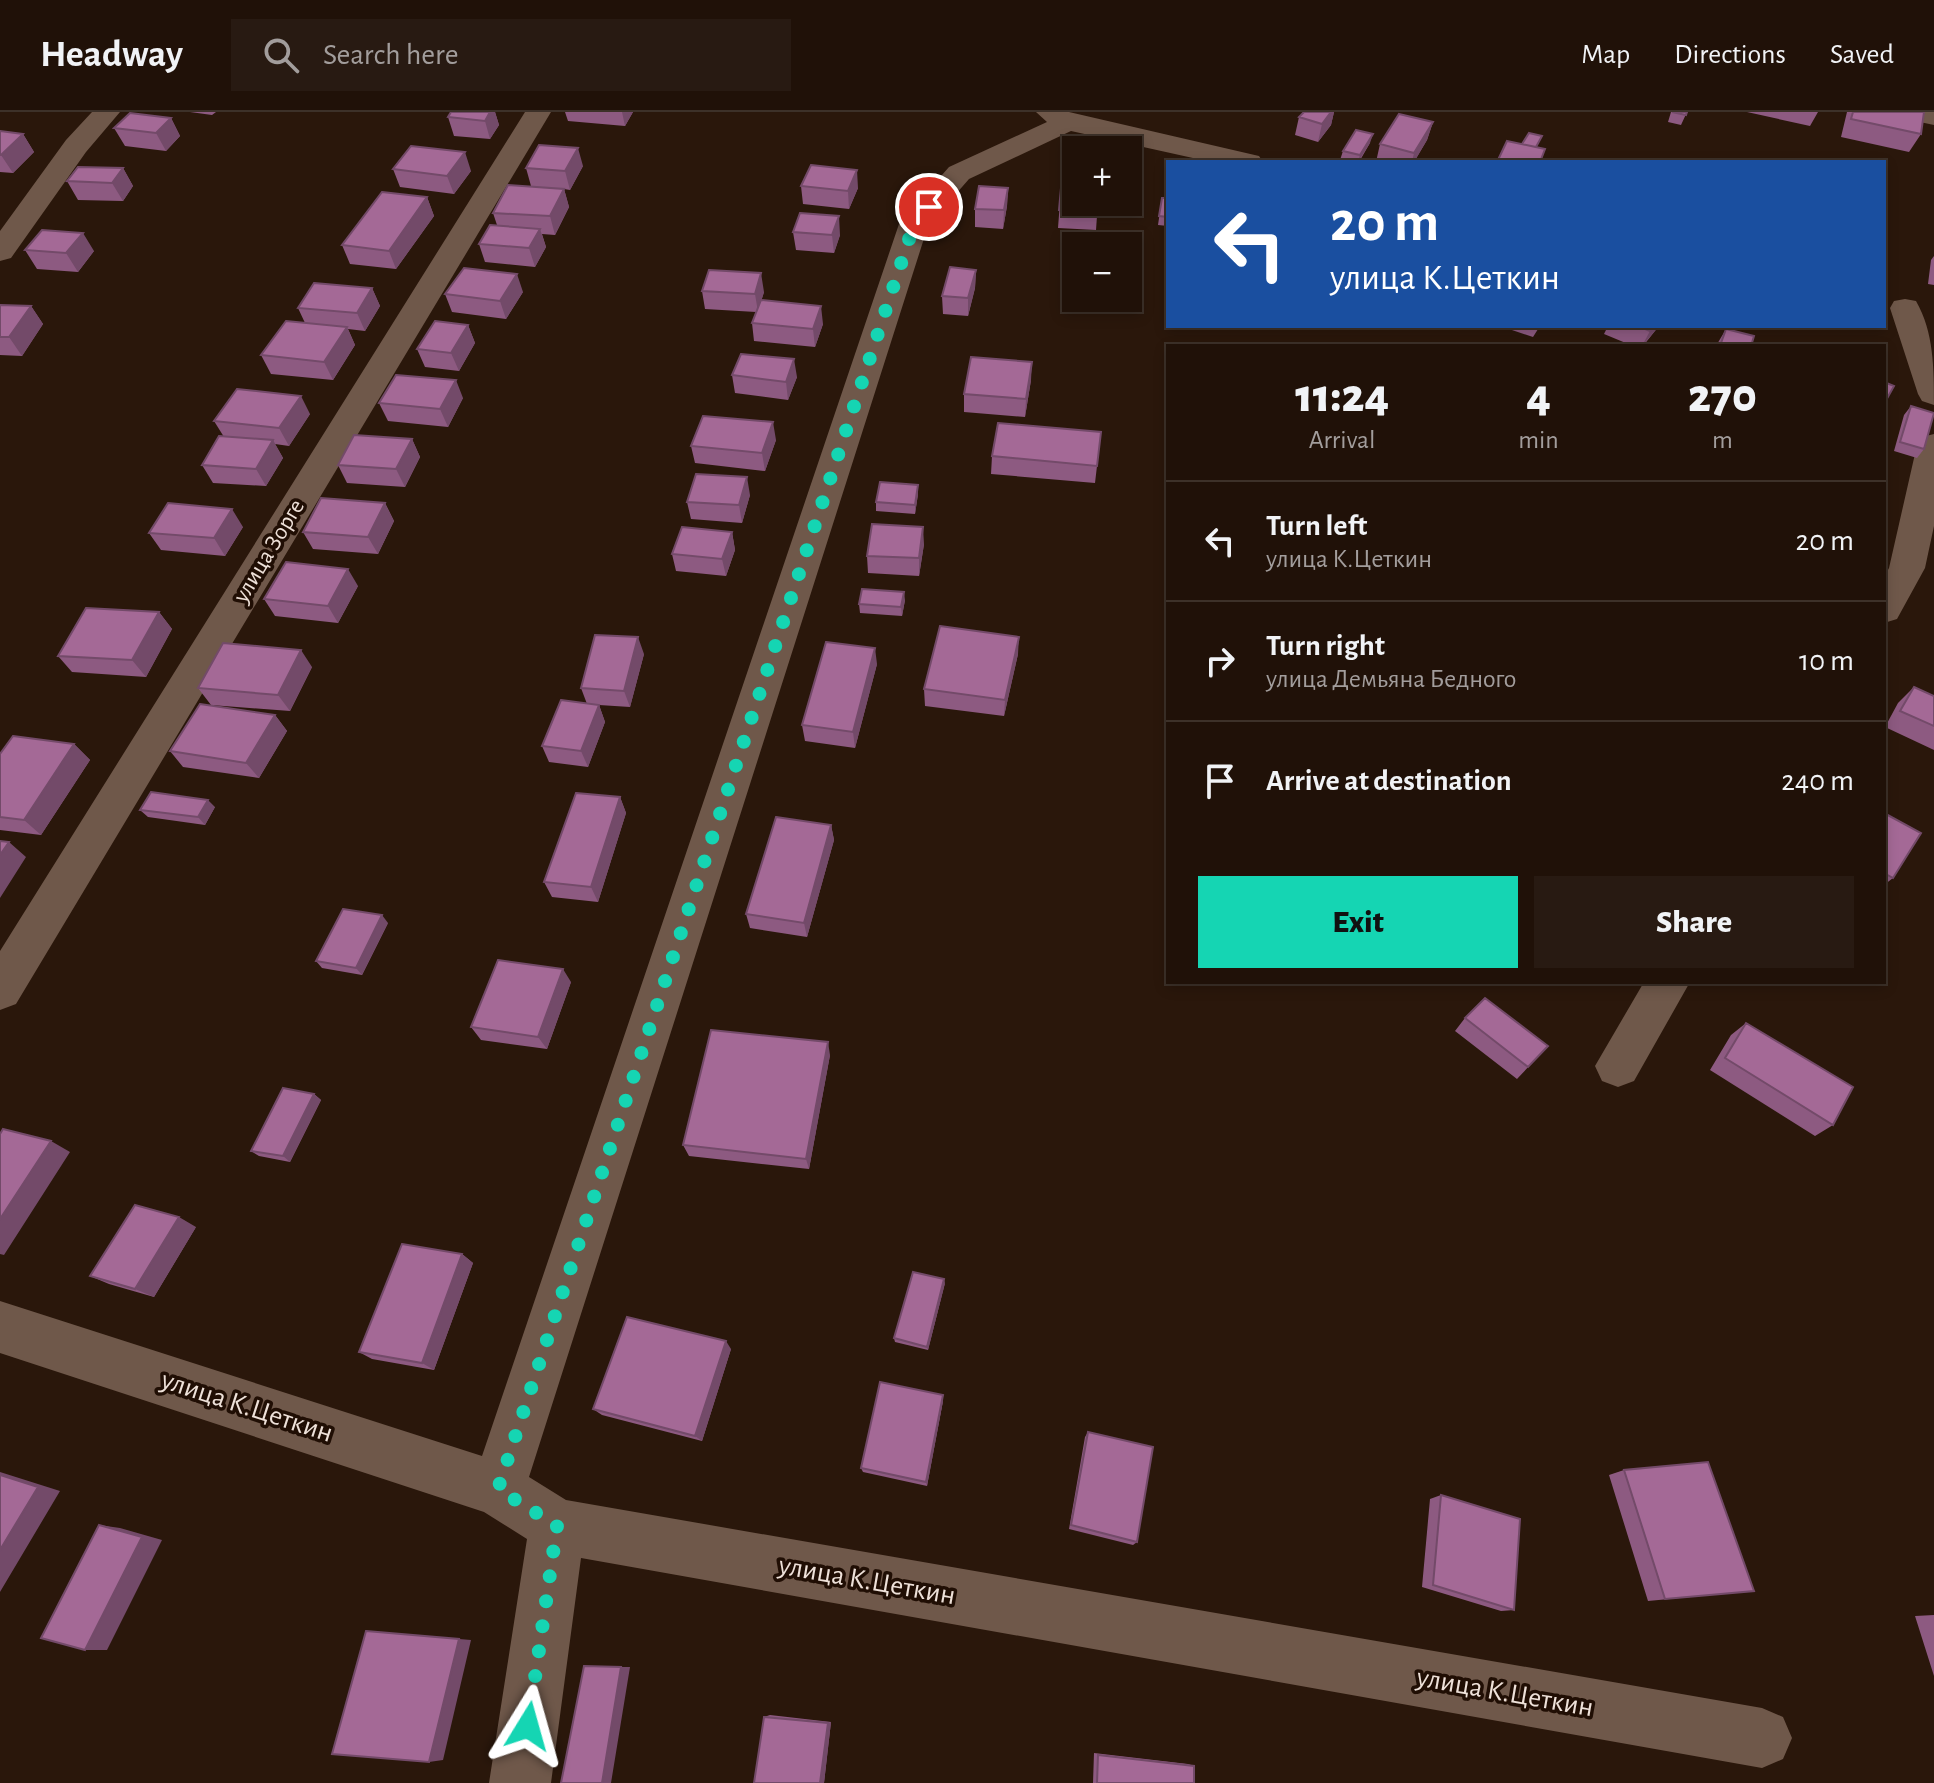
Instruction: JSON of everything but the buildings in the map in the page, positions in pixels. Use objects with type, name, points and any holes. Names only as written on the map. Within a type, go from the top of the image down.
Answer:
[{"type":"street","points":[[0,252],[76,146],[107,112]]},
{"type":"street","name":"улица Зорге","points":[[0,990],[538,112]]},
{"type":"street","points":[[1911,112],[1934,117]]},
{"type":"street","points":[[498,1489],[914,224],[959,173],[1058,117],[1241,160]]},
{"type":"street","points":[[1908,309],[1934,394]]},
{"type":"street","points":[[1886,605],[1907,568],[1934,445]]},
{"type":"street","points":[[1618,1066],[1667,984]]},
{"type":"street","name":"улица К.Цеткин","points":[[0,1327],[498,1489],[557,1526],[1762,1738]]},
{"type":"street","points":[[520,1783],[557,1526]]},
{"type":"route","points":[[528,1726],[557,1526],[498,1489],[914,224],[929,207]]}]
